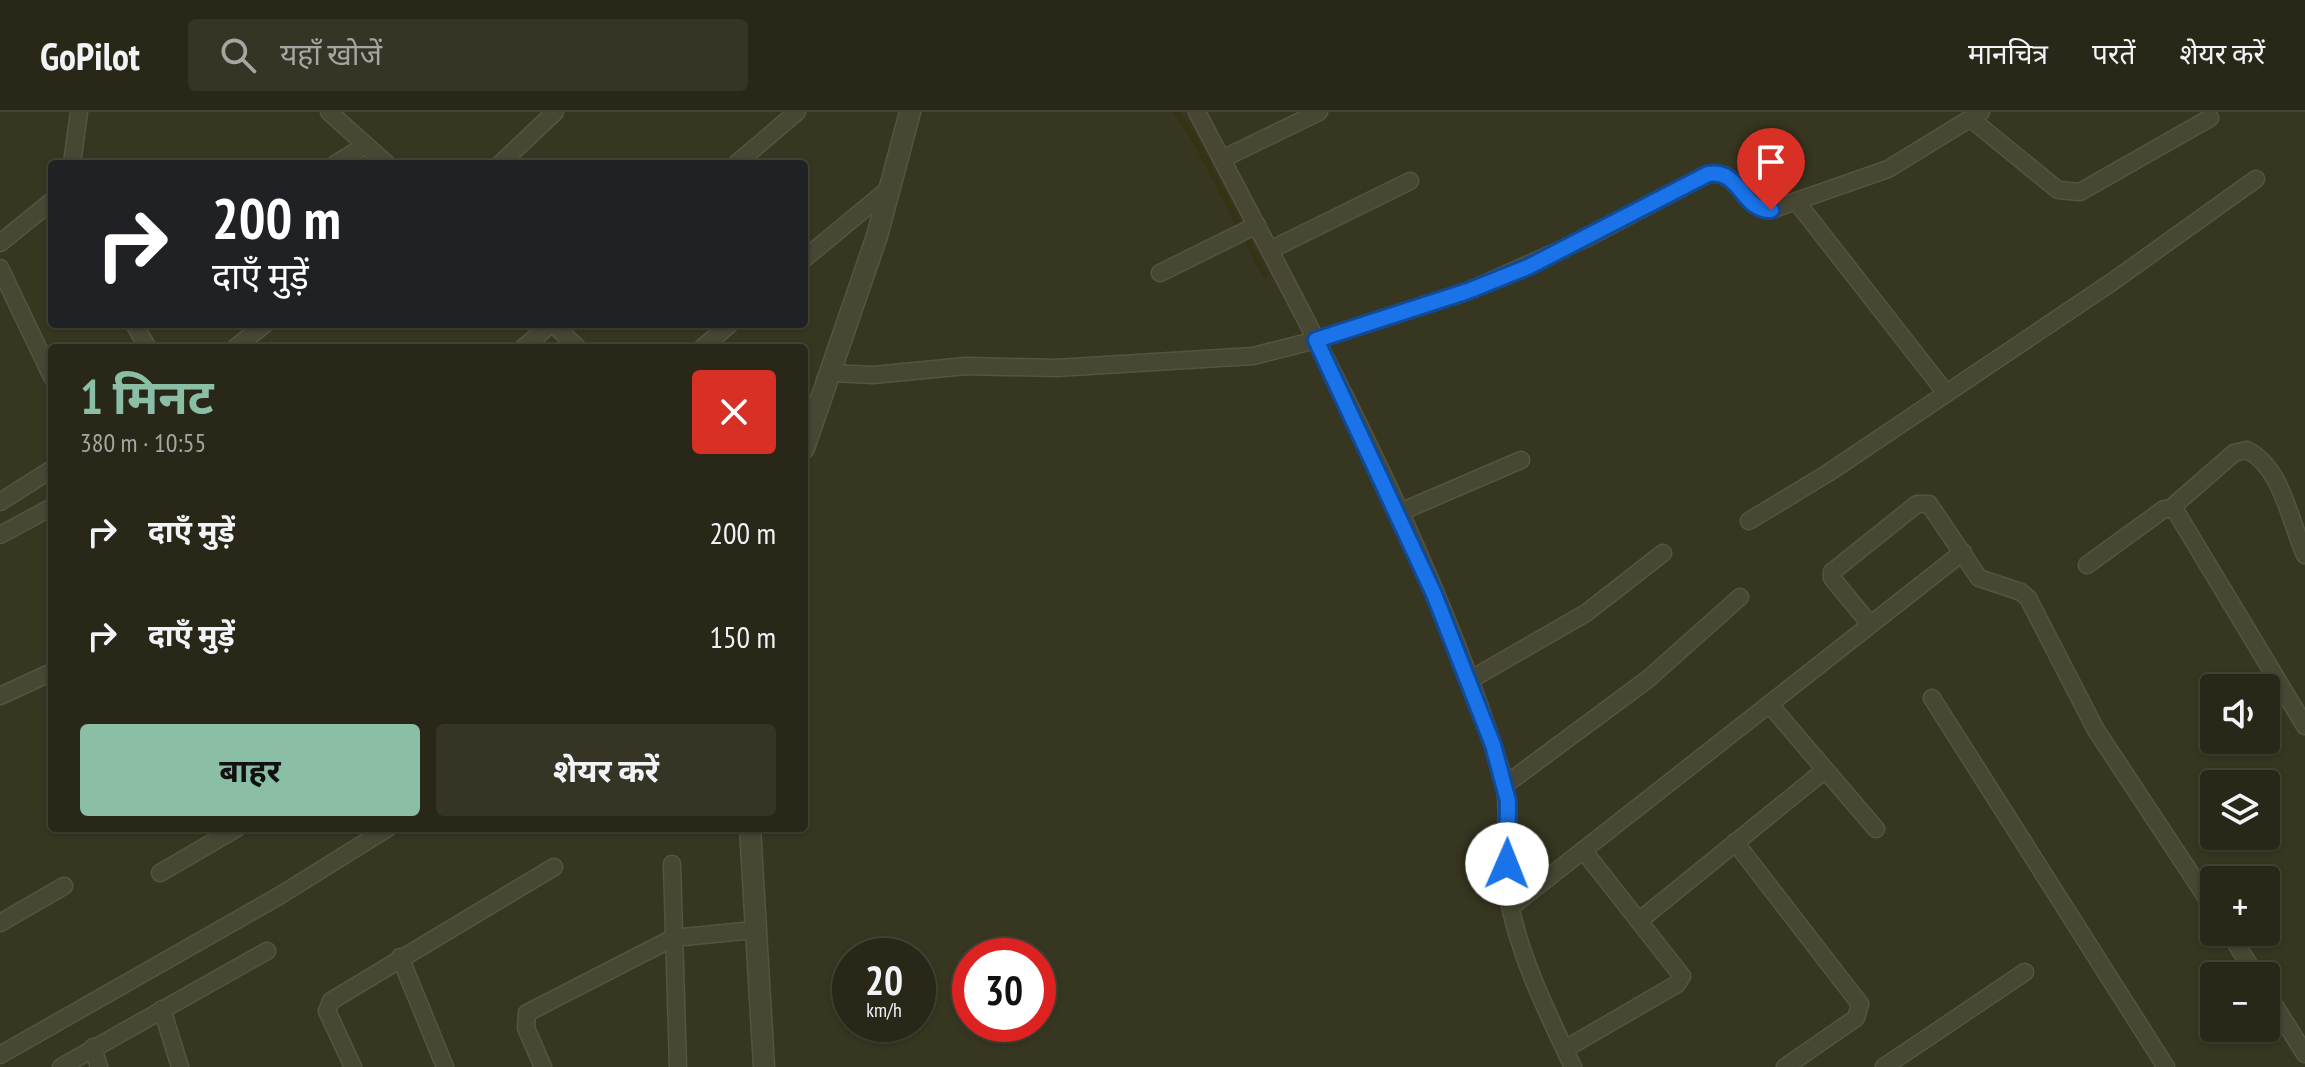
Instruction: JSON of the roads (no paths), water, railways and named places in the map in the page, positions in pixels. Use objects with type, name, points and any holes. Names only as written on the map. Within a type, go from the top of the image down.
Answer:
[{"type":"street","points":[[73,160],[79,112]]},
{"type":"street","points":[[329,112],[383,160]]},
{"type":"street","points":[[504,160],[555,112]]},
{"type":"street","points":[[741,160],[797,112]]},
{"type":"street","points":[[808,437],[832,373],[891,187],[910,112]]},
{"type":"street","points":[[1197,112],[1222,159],[1247,229],[1270,250],[1316,340],[1398,513],[1468,681],[1505,785],[1511,907],[1528,965],[1573,1067]]},
{"type":"street","points":[[1222,159],[1319,112]]},
{"type":"street","points":[[832,373],[873,375],[955,366],[1056,368],[1253,356],[1316,340],[1468,291],[1528,267],[1708,174],[1717,172],[1730,178],[1760,209],[1771,210],[1888,169],[1976,116],[2047,181],[2071,193],[2080,192],[2210,118]]},
{"type":"street","points":[[342,160],[366,145]]},
{"type":"street","points":[[1749,521],[1816,481],[2112,282],[2256,179]]},
{"type":"street","points":[[1270,250],[1410,181]]},
{"type":"street","points":[[808,256],[891,187]]},
{"type":"street","points":[[1796,201],[1946,393]]},
{"type":"street","points":[[0,243],[48,204]]},
{"type":"street","points":[[1160,273],[1247,229]]},
{"type":"street","points":[[0,268],[48,369]]},
{"type":"street","points":[[240,344],[260,328]]},
{"type":"street","points":[[528,344],[547,328]]},
{"type":"street","points":[[556,328],[574,344]]},
{"type":"street","points":[[707,344],[725,328]]},
{"type":"street","points":[[2087,565],[2171,508],[2234,453],[2247,450],[2262,460],[2274,479],[2305,555]]},
{"type":"street","points":[[1398,513],[1521,460]]},
{"type":"street","points":[[0,502],[48,472]]},
{"type":"street","points":[[1869,623],[1832,578],[1832,572],[1917,504],[1924,502],[1932,507],[1979,578],[2021,592],[2028,598],[2096,730],[2200,888]]},
{"type":"street","points":[[2171,508],[2179,514],[2305,726]]},
{"type":"street","points":[[0,535],[48,509]]},
{"type":"street","points":[[1511,907],[1963,552]]},
{"type":"street","points":[[1468,681],[1586,613],[1663,553]]},
{"type":"street","points":[[1505,785],[1648,679],[1740,597]]},
{"type":"street","points":[[0,696],[48,674]]},
{"type":"street","points":[[1932,698],[2166,1067]]},
{"type":"street","points":[[1770,705],[1876,829]]},
{"type":"street","points":[[1640,920],[1825,770]]},
{"type":"street","points":[[160,873],[230,832]]},
{"type":"street","points":[[0,1055],[279,896],[382,832]]},
{"type":"street","points":[[750,832],[764,1067]]},
{"type":"street","points":[[1735,842],[1860,1004],[1856,1018],[1785,1067]]},
{"type":"street","points":[[1565,1049],[1681,980],[1682,971],[1583,850]]},
{"type":"street","points":[[672,864],[678,1067]]},
{"type":"street","points":[[353,1067],[327,1005],[400,957],[554,867]]},
{"type":"street","points":[[0,923],[64,886]]},
{"type":"street","points":[[543,1067],[526,1028],[527,1013],[673,938],[754,930]]},
{"type":"street","points":[[61,1067],[267,951]]},
{"type":"street","points":[[400,957],[445,1067]]},
{"type":"street","points":[[1884,1067],[2025,972]]},
{"type":"street","points":[[162,1009],[180,1067]]},
{"type":"street","points":[[2280,1014],[2305,1054]]},
{"type":"street","points":[[93,1047],[99,1067]]},
{"type":"waterway","points":[[1176,112],[1194,138],[1265,275]]}]
